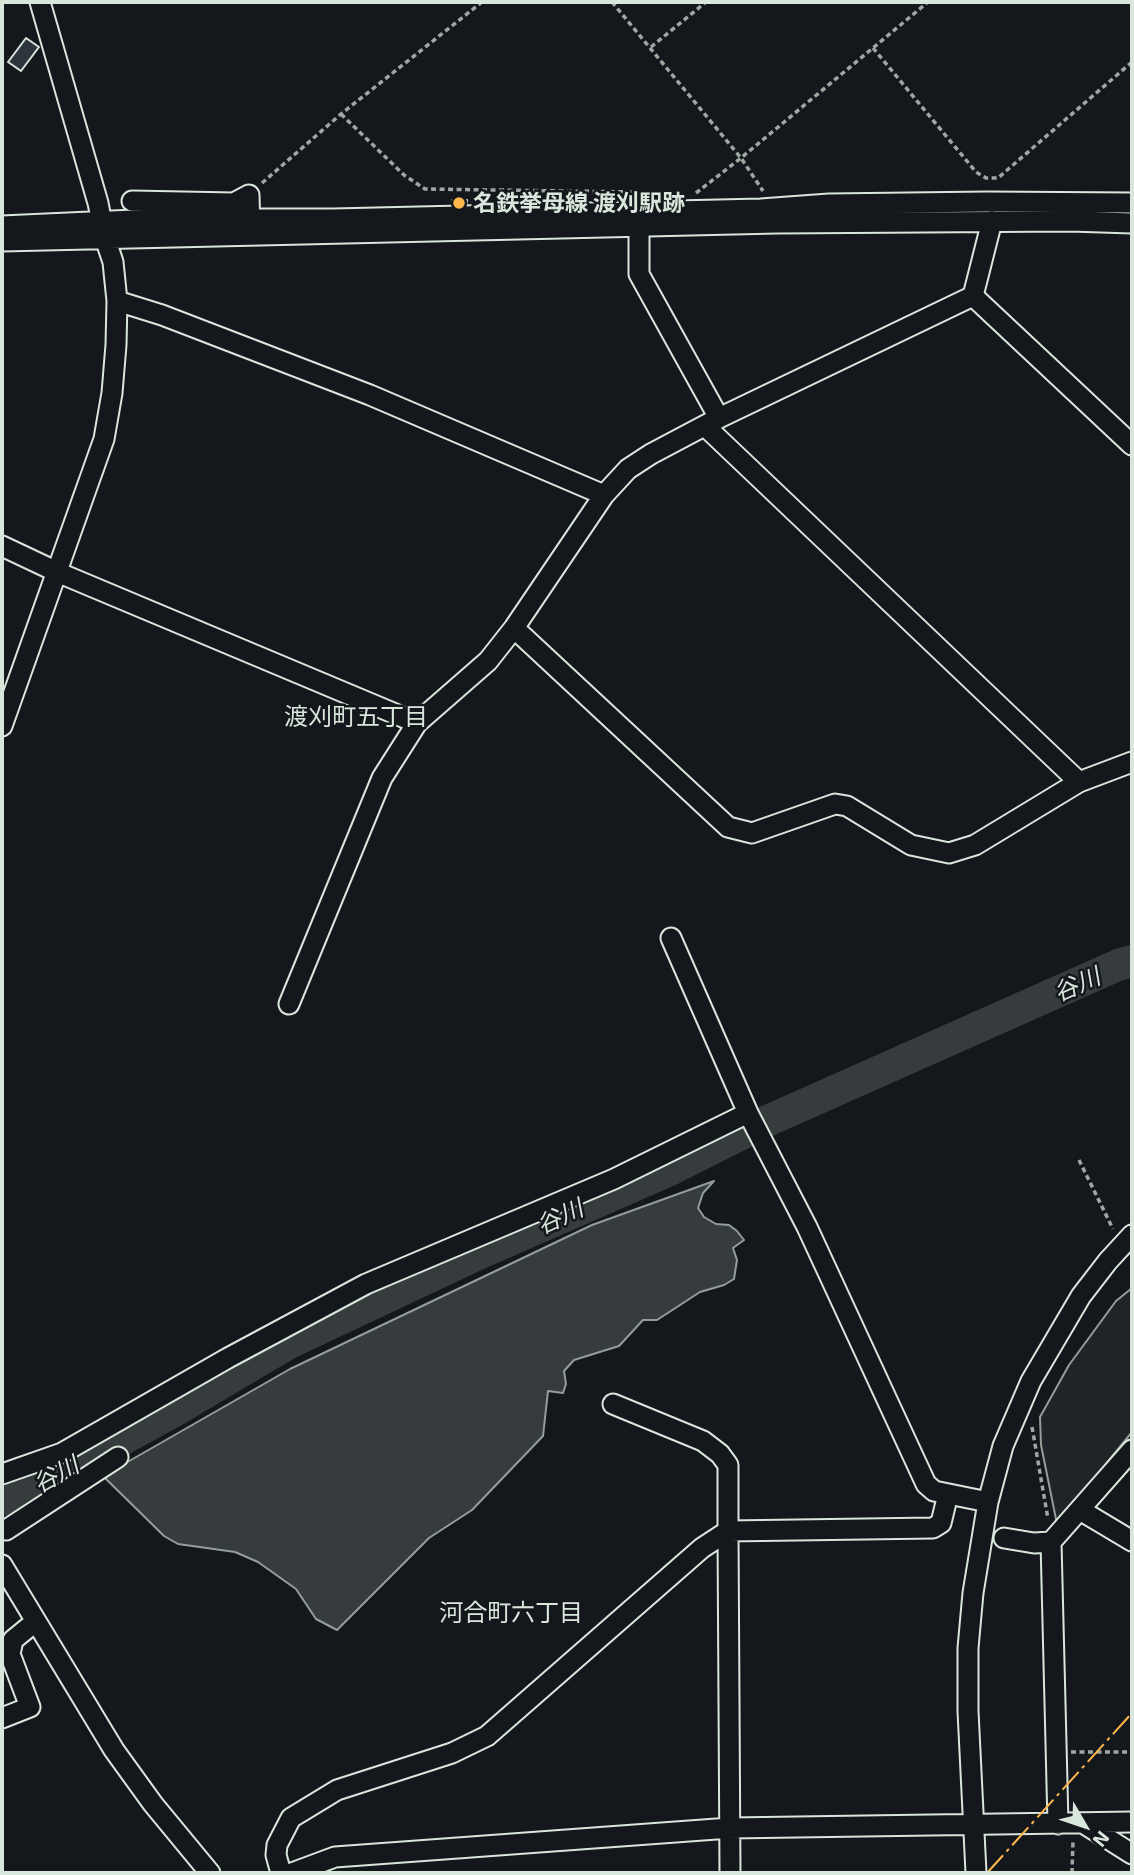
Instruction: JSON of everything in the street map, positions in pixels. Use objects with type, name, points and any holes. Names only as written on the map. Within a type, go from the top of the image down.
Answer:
[{"type":"street","points":[[2,726],[104,439],[112,393],[117,301],[113,262],[40,2]]},
{"type":"street","points":[[132,201],[233,203],[249,195],[250,227]]},
{"type":"street","points":[[250,227],[333,219],[761,209],[829,204],[1132,203]]},
{"type":"street","points":[[2,241],[102,221]]},
{"type":"street","points":[[2,226],[102,221],[250,227],[639,227],[992,221],[1132,223]]},
{"type":"street","points":[[973,296],[992,221]]},
{"type":"street","points":[[639,227],[639,274],[712,422],[1079,782]]},
{"type":"street","points":[[289,1004],[382,778],[417,723],[488,661],[514,628],[604,495],[628,469],[712,422],[973,296]]},
{"type":"street","points":[[973,296],[1132,445]]},
{"type":"street","points":[[117,301],[162,315],[370,396],[604,495]]},
{"type":"street","points":[[2,546],[57,572],[417,723]]},
{"type":"street","points":[[514,628],[728,827],[752,833],[835,804],[847,806],[911,845],[949,853],[975,845],[1079,782],[1132,762]]},
{"type":"street","points":[[671,938],[753,1122],[807,1227],[926,1484],[934,1491],[988,1502]]},
{"type":"street","points":[[2,1474],[65,1456],[228,1358],[366,1284],[753,1122]]},
{"type":"street","points":[[975,1873],[968,1648],[972,1593],[988,1502],[1003,1446],[1031,1381],[1081,1296],[1127,1241]]},
{"type":"street","points":[[613,1404],[703,1441],[729,1465],[727,1531],[730,1873]]},
{"type":"street","points":[[1071,1824],[1058,1752],[1051,1542],[1132,1450]]},
{"type":"street","points":[[65,1456],[81,1482]]},
{"type":"street","points":[[6,1530],[118,1457]]},
{"type":"street","points":[[281,1873],[276,1846],[291,1818],[337,1790],[452,1753],[487,1736],[702,1548],[727,1531],[933,1528],[941,1523],[948,1494]]},
{"type":"street","points":[[1080,1510],[1132,1541]]},
{"type":"street","points":[[1004,1538],[1034,1543],[1051,1542]]},
{"type":"street","points":[[2,1565],[114,1750],[153,1804],[209,1873]]},
{"type":"street","points":[[2,1718],[30,1707],[10,1654],[13,1640],[35,1622]]},
{"type":"street","points":[[292,1873],[335,1857],[730,1828],[1132,1822]]},
{"type":"street","points":[[1071,1824],[1132,1854]]},
{"type":"path","points":[[249,195],[341,114],[482,2]]},
{"type":"path","points":[[612,2],[741,158]]},
{"type":"path","points":[[651,47],[706,2]]},
{"type":"path","points":[[696,193],[928,2]]},
{"type":"path","points":[[873,48],[976,172],[986,178],[998,178],[1132,62]]},
{"type":"path","points":[[341,114],[404,175],[425,189],[641,192]]},
{"type":"path","points":[[1079,1160],[1127,1241]]},
{"type":"path","points":[[1031,1419],[1051,1542]]},
{"type":"path","points":[[1058,1752],[1132,1752]]},
{"type":"path","points":[[1071,1824],[1072,1873]]},
{"type":"shaded area","points":[[714,1181],[703,1193],[698,1208],[704,1217],[716,1224],[729,1225],[744,1240],[733,1248],[737,1260],[734,1279],[700,1292],[657,1320],[643,1320],[619,1346],[574,1360],[564,1371],[566,1384],[563,1393],[548,1391],[543,1436],[472,1510],[429,1538],[337,1630],[316,1619],[296,1589],[258,1562],[235,1552],[178,1544],[164,1536],[103,1476],[290,1369],[592,1225]]},
{"type":"shaded area","points":[[1132,1288],[1132,1432],[1057,1524],[1041,1445],[1040,1417],[1069,1365],[1116,1301]]},
{"type":"building","points":[[26,38],[39,47],[21,71],[8,62]]},
{"type":"building","name":"名鉄挙母線 渡刈駅跡","points":[[452,200],[467,200],[466,207],[452,208]]},
{"type":"waterway","name":"谷川","points":[[2,1500],[16,1498],[176,1410],[289,1343],[478,1254],[672,1169],[765,1122],[1132,961]]},
{"type":"power","points":[[987,1873],[1132,1713]]},
{"type":"place","name":"名鉄挙母線 渡刈駅跡","points":[[459,203]]},
{"type":"district","name":"渡刈町五丁目","points":[[356,717]]},
{"type":"district","name":"河合町六丁目","points":[[511,1613]]}]
